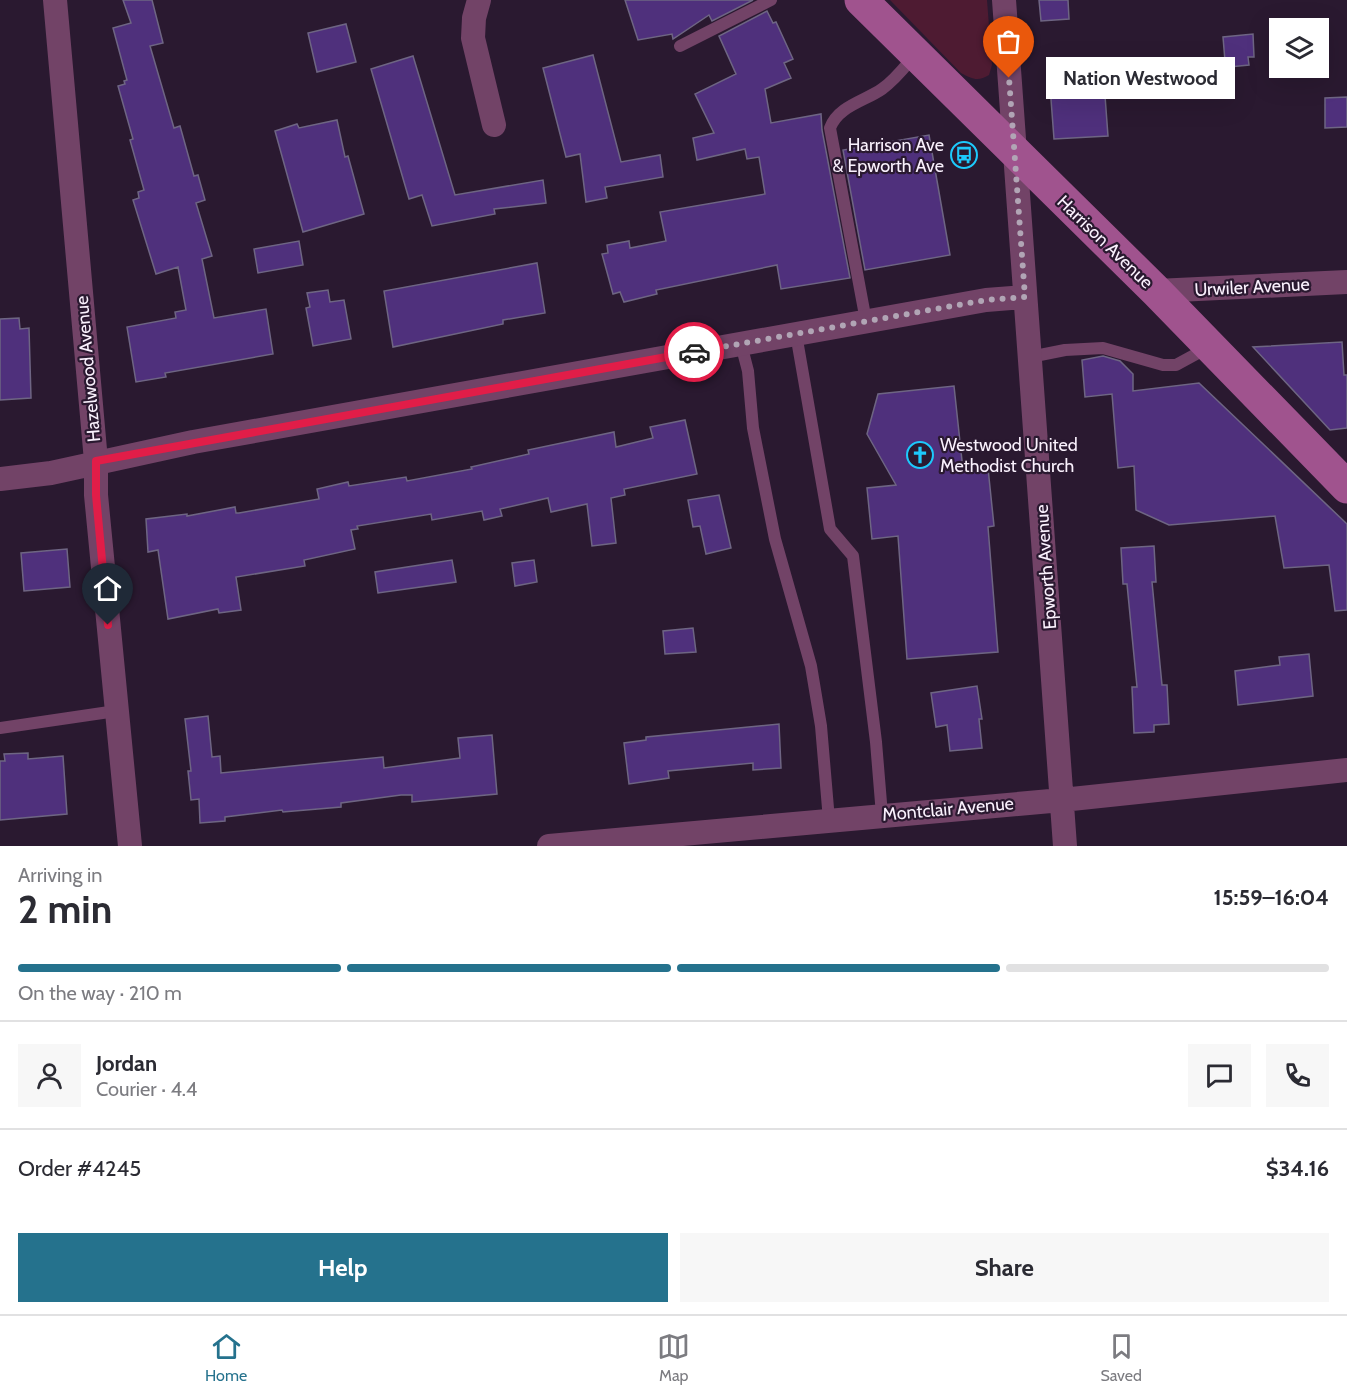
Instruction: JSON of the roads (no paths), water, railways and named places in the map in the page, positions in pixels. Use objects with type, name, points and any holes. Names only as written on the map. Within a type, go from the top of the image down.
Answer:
[{"type":"main road","name":"Harrison Avenue","points":[[861,0],[1014,154],[1156,291],[1347,487]]},
{"type":"street","name":"Hazelwood Avenue","points":[[55,0],[96,461],[96,495],[130,846]]},
{"type":"street","points":[[479,0],[474,18],[473,38],[494,125]]},
{"type":"street","name":"Epworth Avenue","points":[[1004,0],[1065,846]]},
{"type":"street","name":"Urwiler Avenue","points":[[1156,291],[1347,282]]},
{"type":"street","points":[[0,479],[51,473],[96,461],[866,321],[986,300],[1025,297]]},
{"type":"street","name":"Montclair Avenue","points":[[549,846],[1062,800],[1347,770]]},
{"type":"lane","points":[[680,46],[771,0]]},
{"type":"lane","points":[[866,321],[830,128],[833,120],[846,109],[881,90],[895,79],[915,55]]},
{"type":"lane","points":[[796,334],[830,530],[853,556],[876,742],[882,815]]},
{"type":"lane","points":[[741,344],[748,371],[753,428],[775,539],[811,666],[821,726],[829,820]]},
{"type":"lane","points":[[1030,357],[1065,350],[1102,348],[1163,365],[1176,365],[1210,347]]},
{"type":"lane","points":[[0,728],[116,711]]},
{"type":"place","name":"Nation Westwood","points":[[1009,78]]},
{"type":"place","name":"Harrison Ave & Epworth Ave","points":[[964,155]]},
{"type":"place","name":"Westwood United Methodist Church","points":[[920,455]]}]
